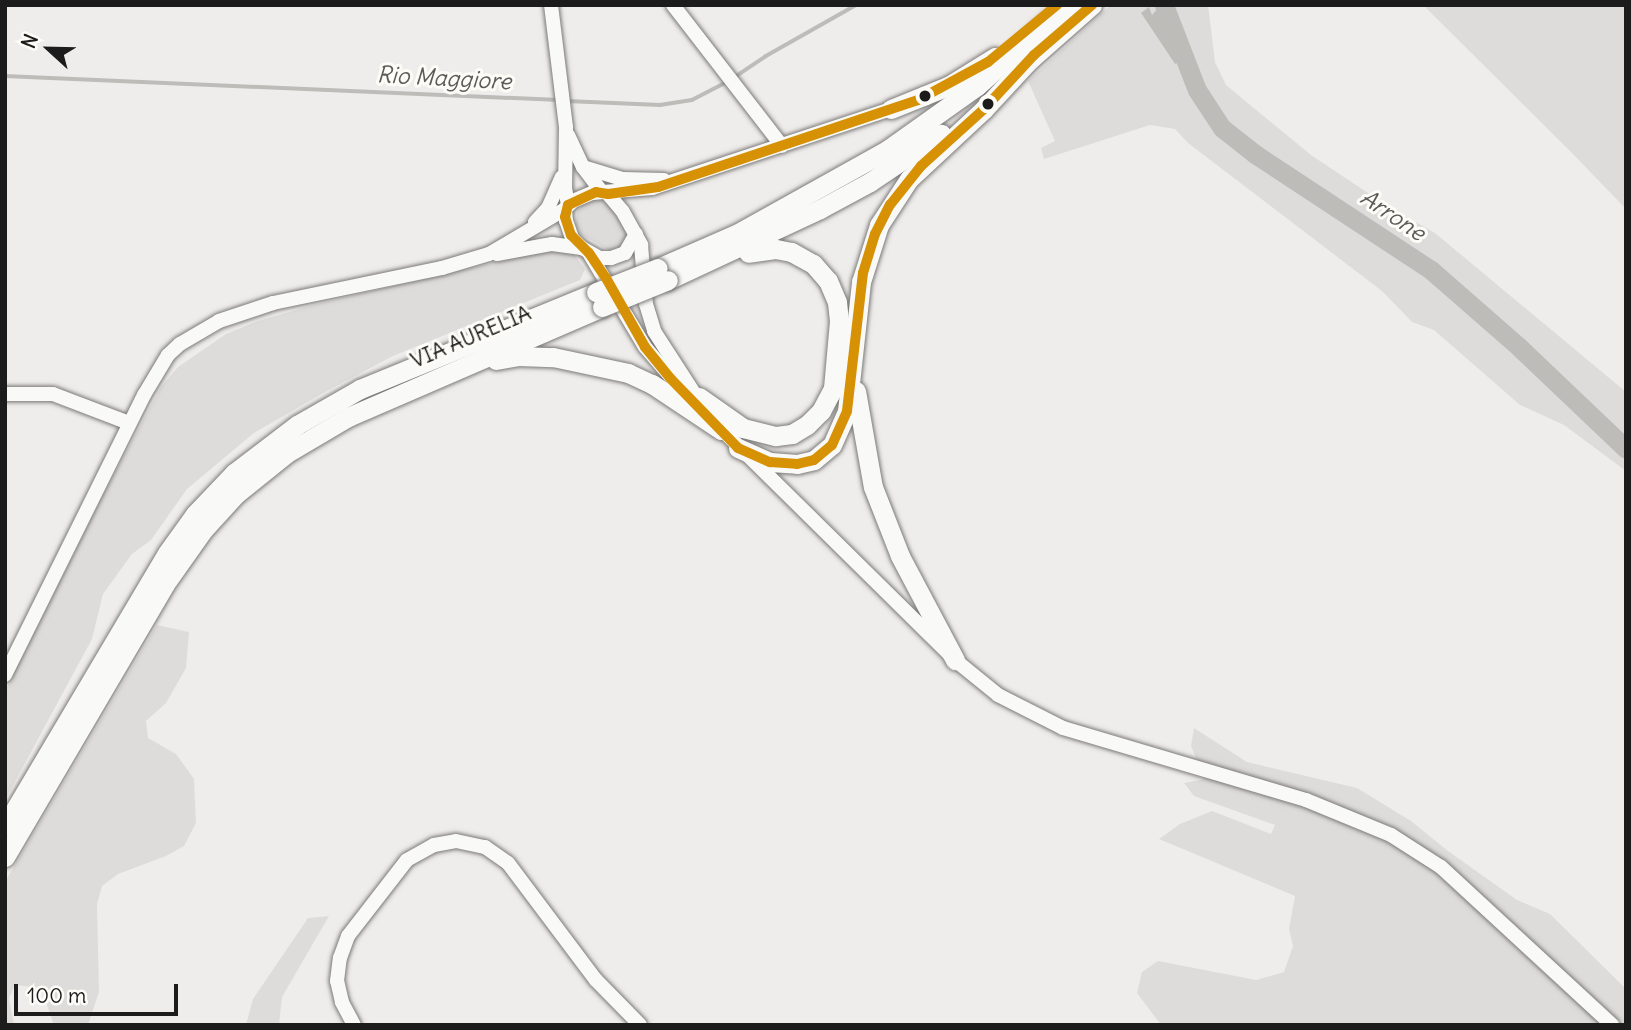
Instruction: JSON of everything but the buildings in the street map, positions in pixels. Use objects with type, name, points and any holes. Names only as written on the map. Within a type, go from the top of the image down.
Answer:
[{"type":"highway","points":[[891,109],[975,71],[1057,5]]},
{"type":"highway","name":"VIA AURELIA","points":[[670,273],[898,143],[977,86],[1067,5]]},
{"type":"highway","name":"VIA AURELIA","points":[[5,826],[167,552],[195,514],[241,467],[297,425],[371,384],[747,246],[870,182],[948,128],[1092,5]]},
{"type":"highway","points":[[738,448],[779,464],[808,462],[821,456],[842,428],[852,375],[863,273],[883,217],[909,179],[984,109],[1034,55]]},
{"type":"highway","points":[[670,273],[694,276],[751,251],[783,250],[799,255],[819,269],[831,287],[838,310],[833,388],[821,411],[800,430],[783,436],[756,433],[702,404]]},
{"type":"highway","name":"VIA AURELIA","points":[[5,857],[179,563],[220,510],[257,475],[307,440],[418,384],[599,300]]},
{"type":"highway","points":[[418,384],[433,383],[505,358],[564,359],[637,376],[721,430]]},
{"type":"highway","points":[[852,375],[873,487],[900,556],[955,660]]},
{"type":"street","points":[[551,5],[565,124],[568,230],[585,250],[645,346],[670,378],[702,404]]},
{"type":"street","points":[[673,5],[782,146]]},
{"type":"street","points":[[489,254],[588,194],[645,190],[891,109]]},
{"type":"street","points":[[565,124],[583,167],[636,234],[643,255],[645,297],[650,323],[702,404],[738,448],[955,660],[999,695],[1054,725],[1320,804],[1363,821],[1402,841],[1441,867],[1612,1025]]},
{"type":"street","points":[[583,167],[622,179],[677,179]]},
{"type":"street","points":[[519,237],[546,211],[565,169]]},
{"type":"street","points":[[5,675],[130,423],[172,351],[185,340],[219,321],[273,303],[442,268],[489,254],[552,244],[585,250],[604,258],[617,257],[631,246],[636,234]]},
{"type":"street","points":[[5,394],[53,394],[130,423]]},
{"type":"street","points":[[354,1025],[342,1002],[337,981],[340,958],[348,936],[407,860],[434,845],[456,841],[485,847],[509,863],[596,980],[639,1025]]},
{"type":"shaded area","points":[[1111,5],[1161,5],[1152,16],[1141,13],[1175,64],[1187,57],[1171,5],[1208,5],[1215,62],[1226,85],[1311,155],[1386,205],[1435,233],[1626,392],[1626,471],[1564,425],[1520,405],[1434,330],[1412,322],[1382,291],[1188,143],[1175,129],[1150,125],[1044,159],[1041,148],[1055,141],[1028,81]]},
{"type":"shaded area","points":[[1161,5],[1171,5],[1187,58],[1175,64],[1141,13],[1149,7],[1152,15]]},
{"type":"shaded area","points":[[1423,5],[1626,5],[1626,209],[1572,153]]},
{"type":"shaded area","points":[[600,199],[610,206],[629,231],[621,247],[610,251],[581,234],[576,225],[577,213],[582,204]]},
{"type":"shaded area","points":[[548,250],[571,251],[585,269],[580,280],[393,356],[323,393],[254,433],[187,489],[151,540],[132,554],[103,594],[92,639],[5,800],[5,691],[102,497],[161,387],[178,367],[226,334],[258,321],[313,305]]},
{"type":"shaded area","points":[[157,625],[189,632],[186,668],[166,703],[146,721],[148,738],[176,754],[194,779],[196,823],[184,846],[166,856],[118,874],[102,886],[97,904],[99,992],[88,1025],[54,1025],[41,988],[15,985],[9,998],[14,1025],[5,1025],[5,882]]},
{"type":"shaded area","points":[[1194,728],[1247,762],[1357,788],[1411,821],[1517,900],[1550,914],[1626,989],[1626,1025],[1161,1025],[1137,993],[1142,972],[1158,961],[1256,980],[1284,972],[1293,946],[1289,929],[1295,896],[1159,839],[1180,824],[1212,811],[1271,834],[1275,825],[1194,796],[1184,783],[1205,779],[1191,746]]},
{"type":"shaded area","points":[[329,916],[282,997],[279,1025],[246,1025],[253,999],[308,918]]},
{"type":"waterway","name":"Rio Maggiore","points":[[735,77],[766,56],[856,5]]},
{"type":"waterway","name":"Arrone","points":[[1164,5],[1197,90],[1222,128],[1255,154],[1431,270],[1520,348],[1626,449]]},
{"type":"waterway","name":"Rio Maggiore","points":[[5,76],[559,100]]},
{"type":"waterway","name":"Rio Maggiore","points":[[567,101],[660,105],[692,100],[729,81]]},
{"type":"transit line","points":[[1057,5],[988,62],[918,100],[658,187],[608,194],[596,192],[568,205],[565,217],[571,235],[589,253],[606,278],[645,347],[670,378],[738,448],[770,462],[797,464],[814,460],[832,445],[847,411],[863,273],[875,234],[890,205],[921,166],[984,109],[1034,55],[1092,5]]}]
